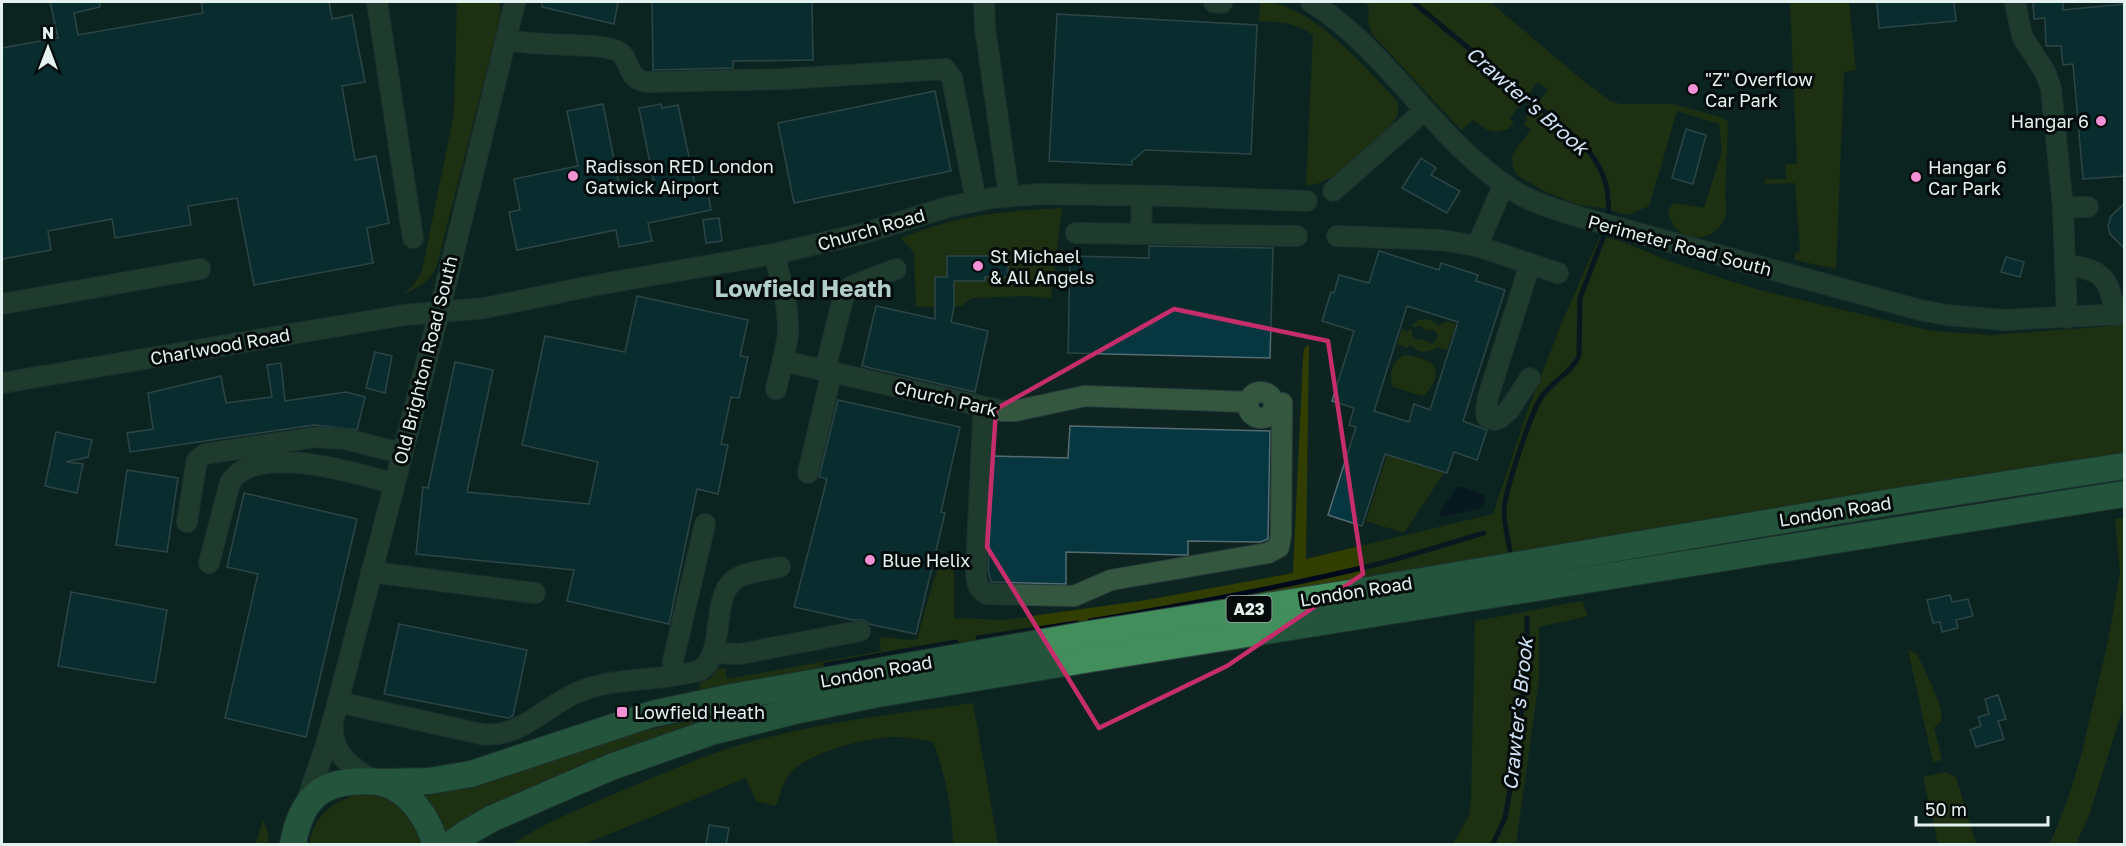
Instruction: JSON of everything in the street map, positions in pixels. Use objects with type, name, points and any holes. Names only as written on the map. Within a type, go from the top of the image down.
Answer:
[{"type":"main road","name":"London Road","points":[[303,813],[316,795],[332,786],[348,782],[429,781],[471,774],[652,714],[776,688],[1885,502],[2124,466]]},
{"type":"main road","name":"London Road","points":[[452,844],[491,819],[611,767],[711,732],[799,710],[878,694],[1090,659],[2124,494]]},
{"type":"main road","points":[[379,782],[400,792],[415,806],[426,820],[435,844]]},
{"type":"main road","points":[[293,844],[303,813]]},
{"type":"street","points":[[377,2],[413,238]]},
{"type":"street","name":"Old Brighton Road South","points":[[303,813],[336,710],[515,2]]},
{"type":"street","points":[[984,2],[985,28],[1009,196]]},
{"type":"street","name":"Perimeter Road South","points":[[1311,2],[1345,27],[1466,153],[1504,184],[1534,202],[1627,231],[1920,310],[1986,319],[2067,318],[2120,314]]},
{"type":"street","points":[[2014,2],[2022,36],[2050,82],[2063,207],[2067,318]]},
{"type":"street","points":[[506,40],[534,44],[597,46],[613,50],[621,54],[633,76],[638,80],[651,82],[784,79],[945,69],[952,78],[976,201]]},
{"type":"street","points":[[1333,191],[1425,110]]},
{"type":"street","points":[[1478,246],[1504,184]]},
{"type":"street","name":"Church Road","points":[[438,313],[493,306],[591,286],[774,254],[864,233],[932,211],[1009,196],[1142,196],[1307,201]]},
{"type":"street","points":[[1141,234],[1142,196]]},
{"type":"street","points":[[2063,207],[2088,207]]},
{"type":"street","points":[[1076,233],[1297,236]]},
{"type":"street","points":[[1337,236],[1441,240],[1478,246],[1558,273]]},
{"type":"street","points":[[774,254],[788,316],[787,337],[776,389]]},
{"type":"street","points":[[1530,264],[1488,397],[1487,417],[1494,420],[1506,414],[1530,378]]},
{"type":"street","points":[[2065,265],[2085,267],[2096,271],[2104,278],[2120,314]]},
{"type":"street","points":[[2,304],[200,269]]},
{"type":"street","points":[[808,473],[845,291],[852,285],[896,269]]},
{"type":"street","name":"Charlwood Road","points":[[2,383],[404,315],[438,313]]},
{"type":"street","name":"Church Park","points":[[783,360],[1003,411],[1015,411],[1076,397],[1095,396],[1248,402],[1249,411],[1258,418],[1270,415],[1284,403],[1279,547],[1268,553],[1111,580],[1081,594],[1054,597],[982,592],[977,583],[976,570],[983,419],[986,408]]},
{"type":"street","points":[[187,522],[196,465],[200,457],[205,454],[316,437],[345,439],[401,453]]},
{"type":"street","points":[[209,563],[230,483],[247,469],[271,464],[300,462],[323,465],[393,483]]},
{"type":"street","points":[[674,675],[673,661],[705,524]]},
{"type":"street","points":[[336,710],[497,735],[523,726],[563,699],[583,690],[701,670],[713,653],[723,599],[729,585],[742,575],[780,567]]},
{"type":"street","points":[[371,572],[535,593]]},
{"type":"street","points":[[713,653],[740,654],[860,631]]},
{"type":"street","name":"Old Brighton Road South","points":[[336,710],[333,736],[339,753],[354,769],[379,782]]},
{"type":"highlighted area","points":[[1174,309],[1328,341],[1363,574],[1227,666],[1099,728],[987,547],[996,409]]},
{"type":"green space","points":[[457,2],[498,2],[500,18],[437,265],[431,276],[423,283],[403,294],[413,286],[422,271],[454,113]]},
{"type":"green space","points":[[1260,2],[1278,4],[1315,23],[1349,51],[1393,96],[1398,106],[1397,117],[1392,124],[1363,153],[1342,171],[1319,183],[1306,186],[1313,35],[1299,27],[1259,21]]},
{"type":"green space","points":[[1364,2],[1490,2],[1610,101],[1621,104],[1672,104],[1721,117],[1728,122],[1726,211],[1723,222],[1716,231],[1696,238],[1676,229],[1669,213],[1670,207],[1676,203],[1704,208],[1722,151],[1719,124],[1677,111],[1649,206],[1627,215],[1603,208],[1579,205],[1544,191],[1517,175],[1513,167],[1512,156],[1531,130],[1524,124],[1527,120],[1525,118],[1548,90],[1538,82],[1510,118],[1514,123],[1507,130],[1492,131],[1473,120],[1461,130],[1372,34],[1368,20],[1369,6]]},
{"type":"green space","points":[[1790,2],[1849,2],[1856,70],[1844,72],[1836,269],[1795,260],[1795,253],[1800,252],[1795,183],[1765,184],[1765,179],[1786,179],[1785,164],[1797,164]]},
{"type":"green space","points":[[1062,208],[1051,298],[1026,296],[972,298],[961,306],[916,307],[914,253],[901,238],[961,219]]},
{"type":"green space","points":[[1600,236],[1759,290],[1932,331],[1992,335],[2124,325],[2124,455],[701,695],[699,682],[710,679],[717,669],[725,668],[727,679],[881,651],[879,638],[917,639],[942,559],[948,562],[954,571],[954,618],[1004,620],[1147,600],[1293,573],[1303,358],[1304,349],[1309,344],[1306,559],[1493,514],[1527,412],[1562,322]]},
{"type":"green space","points":[[1425,319],[1440,326],[1446,321],[1456,324],[1447,350],[1437,347],[1423,352],[1416,350],[1410,344],[1408,348],[1397,344],[1402,329],[1408,332],[1409,329],[1412,330],[1412,335],[1417,340],[1423,339],[1431,344],[1435,342],[1438,335],[1434,330],[1426,330],[1421,326],[1411,327],[1418,320]]},
{"type":"green space","points":[[1403,355],[1425,360],[1431,363],[1436,371],[1434,381],[1423,396],[1393,387],[1392,369]]},
{"type":"green space","points":[[1387,455],[1444,473],[1404,533],[1366,521]]},
{"type":"green space","points":[[2124,518],[2124,705],[2089,815],[2076,844],[2050,844],[2069,796],[2081,756],[2108,641],[2120,573],[2115,519]]},
{"type":"green space","points":[[1582,601],[1588,616],[1539,627],[1539,680],[1516,844],[1453,844],[1469,816],[1471,801],[1475,621]]},
{"type":"green space","points":[[1908,650],[1917,654],[1940,708],[1941,721],[1934,727],[1942,760],[1933,762]]},
{"type":"green space","points":[[796,700],[447,833],[423,792],[655,728]]},
{"type":"green space","points":[[973,703],[998,844],[953,844],[948,792],[933,742],[892,737],[838,747],[811,758],[791,772],[776,806],[756,801],[746,778],[585,844],[513,844],[539,828],[581,808],[728,748],[828,724]]},
{"type":"green space","points":[[1946,772],[1956,777],[1976,844],[1938,844],[1923,777]]},
{"type":"green space","points":[[361,794],[384,797],[401,807],[413,823],[422,844],[309,844],[315,825],[326,811],[342,800]]},
{"type":"green space","points":[[263,820],[268,832],[268,844],[256,844]]},
{"type":"water","points":[[1457,487],[1484,495],[1485,504],[1480,509],[1441,517],[1440,512]]},
{"type":"building","points":[[50,2],[99,2],[100,7],[74,13],[78,35],[203,13],[201,3],[210,2],[329,2],[332,19],[352,15],[365,82],[342,86],[355,160],[376,156],[389,223],[367,228],[373,263],[254,285],[237,198],[188,206],[191,225],[115,238],[112,219],[48,231],[51,250],[2,259],[2,48],[58,38]]},
{"type":"building","points":[[542,2],[618,2],[614,24],[542,7]]},
{"type":"building","points":[[652,2],[812,2],[813,60],[733,61],[733,68],[653,70]]},
{"type":"building","points":[[1877,2],[1954,2],[1956,21],[1879,28]]},
{"type":"building","name":"Hangar 6","points":[[2033,2],[2063,2],[2063,10],[2124,4],[2124,176],[2083,179],[2073,64],[2063,65],[2061,46],[2046,46],[2045,18],[2034,19]]},
{"type":"building","points":[[1057,14],[1257,25],[1251,154],[1145,150],[1132,161],[1132,165],[1049,161]]},
{"type":"building","points":[[935,91],[951,171],[794,203],[778,123]]},
{"type":"building","name":"Radisson RED London Gatwick Airport","points":[[603,104],[620,190],[654,183],[639,108],[661,104],[662,108],[678,105],[696,190],[707,188],[711,210],[648,223],[652,241],[619,247],[616,230],[517,250],[509,212],[520,210],[514,179],[578,166],[567,111]]},
{"type":"building","points":[[1686,129],[1706,135],[1693,184],[1672,178]]},
{"type":"building","points":[[1421,158],[1436,168],[1431,175],[1460,191],[1447,213],[1402,188]]},
{"type":"building","points":[[2124,204],[2124,248],[2110,234],[2108,226],[2111,216]]},
{"type":"building","points":[[719,218],[722,241],[706,243],[703,220]]},
{"type":"building","points":[[1149,246],[1273,248],[1270,358],[1068,353],[1070,256],[1149,258]]},
{"type":"building","points":[[993,251],[1008,251],[1008,277],[985,277],[985,281],[954,281],[954,307],[951,322],[988,331],[975,392],[862,366],[876,306],[935,319],[935,277],[947,277],[947,256],[993,256]]},
{"type":"building","points":[[1379,251],[1439,270],[1441,263],[1478,275],[1476,281],[1505,290],[1463,421],[1487,430],[1477,460],[1454,452],[1447,473],[1385,454],[1362,526],[1328,515],[1356,427],[1349,425],[1354,408],[1332,401],[1354,331],[1322,321],[1339,275],[1369,283]],"holes":[[[1407,306],[1458,322],[1430,410],[1414,404],[1409,422],[1374,411]]]},
{"type":"building","points":[[2006,257],[2024,262],[2020,277],[2001,272]]},
{"type":"building","points":[[637,296],[748,320],[740,356],[748,357],[739,398],[731,397],[721,444],[728,445],[718,494],[697,489],[669,624],[567,601],[574,570],[416,554],[423,487],[428,488],[455,362],[493,370],[467,492],[589,504],[598,462],[522,445],[545,336],[625,352]]},
{"type":"building","points":[[375,352],[392,356],[385,393],[366,388]]},
{"type":"building","points":[[281,363],[285,401],[346,392],[365,397],[357,430],[314,425],[130,452],[127,433],[153,429],[148,393],[221,376],[226,403],[272,397],[267,365]]},
{"type":"building","points":[[838,400],[960,427],[941,512],[945,513],[916,634],[869,624],[863,620],[853,620],[794,607],[827,479],[819,477]]},
{"type":"building","points":[[1070,426],[1270,431],[1268,539],[1260,542],[1188,541],[1188,555],[1066,552],[1066,584],[991,582],[988,570],[993,456],[1068,458]]},
{"type":"building","points":[[56,432],[92,440],[88,457],[66,462],[83,464],[77,493],[45,486]]},
{"type":"building","points":[[127,470],[178,478],[167,552],[116,545]]},
{"type":"building","points":[[244,493],[357,519],[306,737],[225,718],[258,574],[227,567]]},
{"type":"building","points":[[71,592],[167,610],[155,683],[58,666]]},
{"type":"building","points":[[1950,595],[1952,602],[1968,599],[1973,616],[1956,620],[1958,628],[1942,632],[1940,622],[1933,623],[1927,600]]},
{"type":"building","points":[[399,624],[527,650],[513,716],[508,718],[384,694]]},
{"type":"building","points":[[1998,695],[2006,719],[1998,721],[2004,739],[1976,747],[1970,730],[1981,726],[1978,717],[1989,714],[1985,699]]},
{"type":"building","points":[[709,825],[729,828],[726,844],[706,844]]},
{"type":"waterway","name":"Crawter's Brook","points":[[1413,2],[1580,141],[1604,177],[1608,197],[1608,221]]},
{"type":"waterway","name":"Crawter's Brook","points":[[1510,551],[1505,526],[1505,500],[1525,434],[1537,405],[1542,396],[1576,362],[1579,356],[1580,298],[1606,230]]},
{"type":"waterway","points":[[1090,621],[1162,609],[1342,572],[1484,533]]},
{"type":"waterway","name":"Crawter's Brook","points":[[1493,844],[1505,818],[1519,739],[1527,652],[1527,618]]},
{"type":"waterway","points":[[978,638],[1077,623]]},
{"type":"waterway","points":[[826,665],[956,642]]},
{"type":"place","name":"\"Z\" Overflow Car Park","points":[[1693,89]]},
{"type":"place","name":"Hangar 6","points":[[2101,121]]},
{"type":"place","name":"Radisson RED London Gatwick Airport","points":[[573,176]]},
{"type":"place","name":"Hangar 6 Car Park","points":[[1916,177]]},
{"type":"place","name":"St Michael & All Angels","points":[[978,266]]},
{"type":"place","name":"Blue Helix","points":[[870,560]]},
{"type":"place","name":"Lowfield Heath","points":[[622,712]]},
{"type":"district","name":"Lowfield Heath","points":[[803,287]]}]
